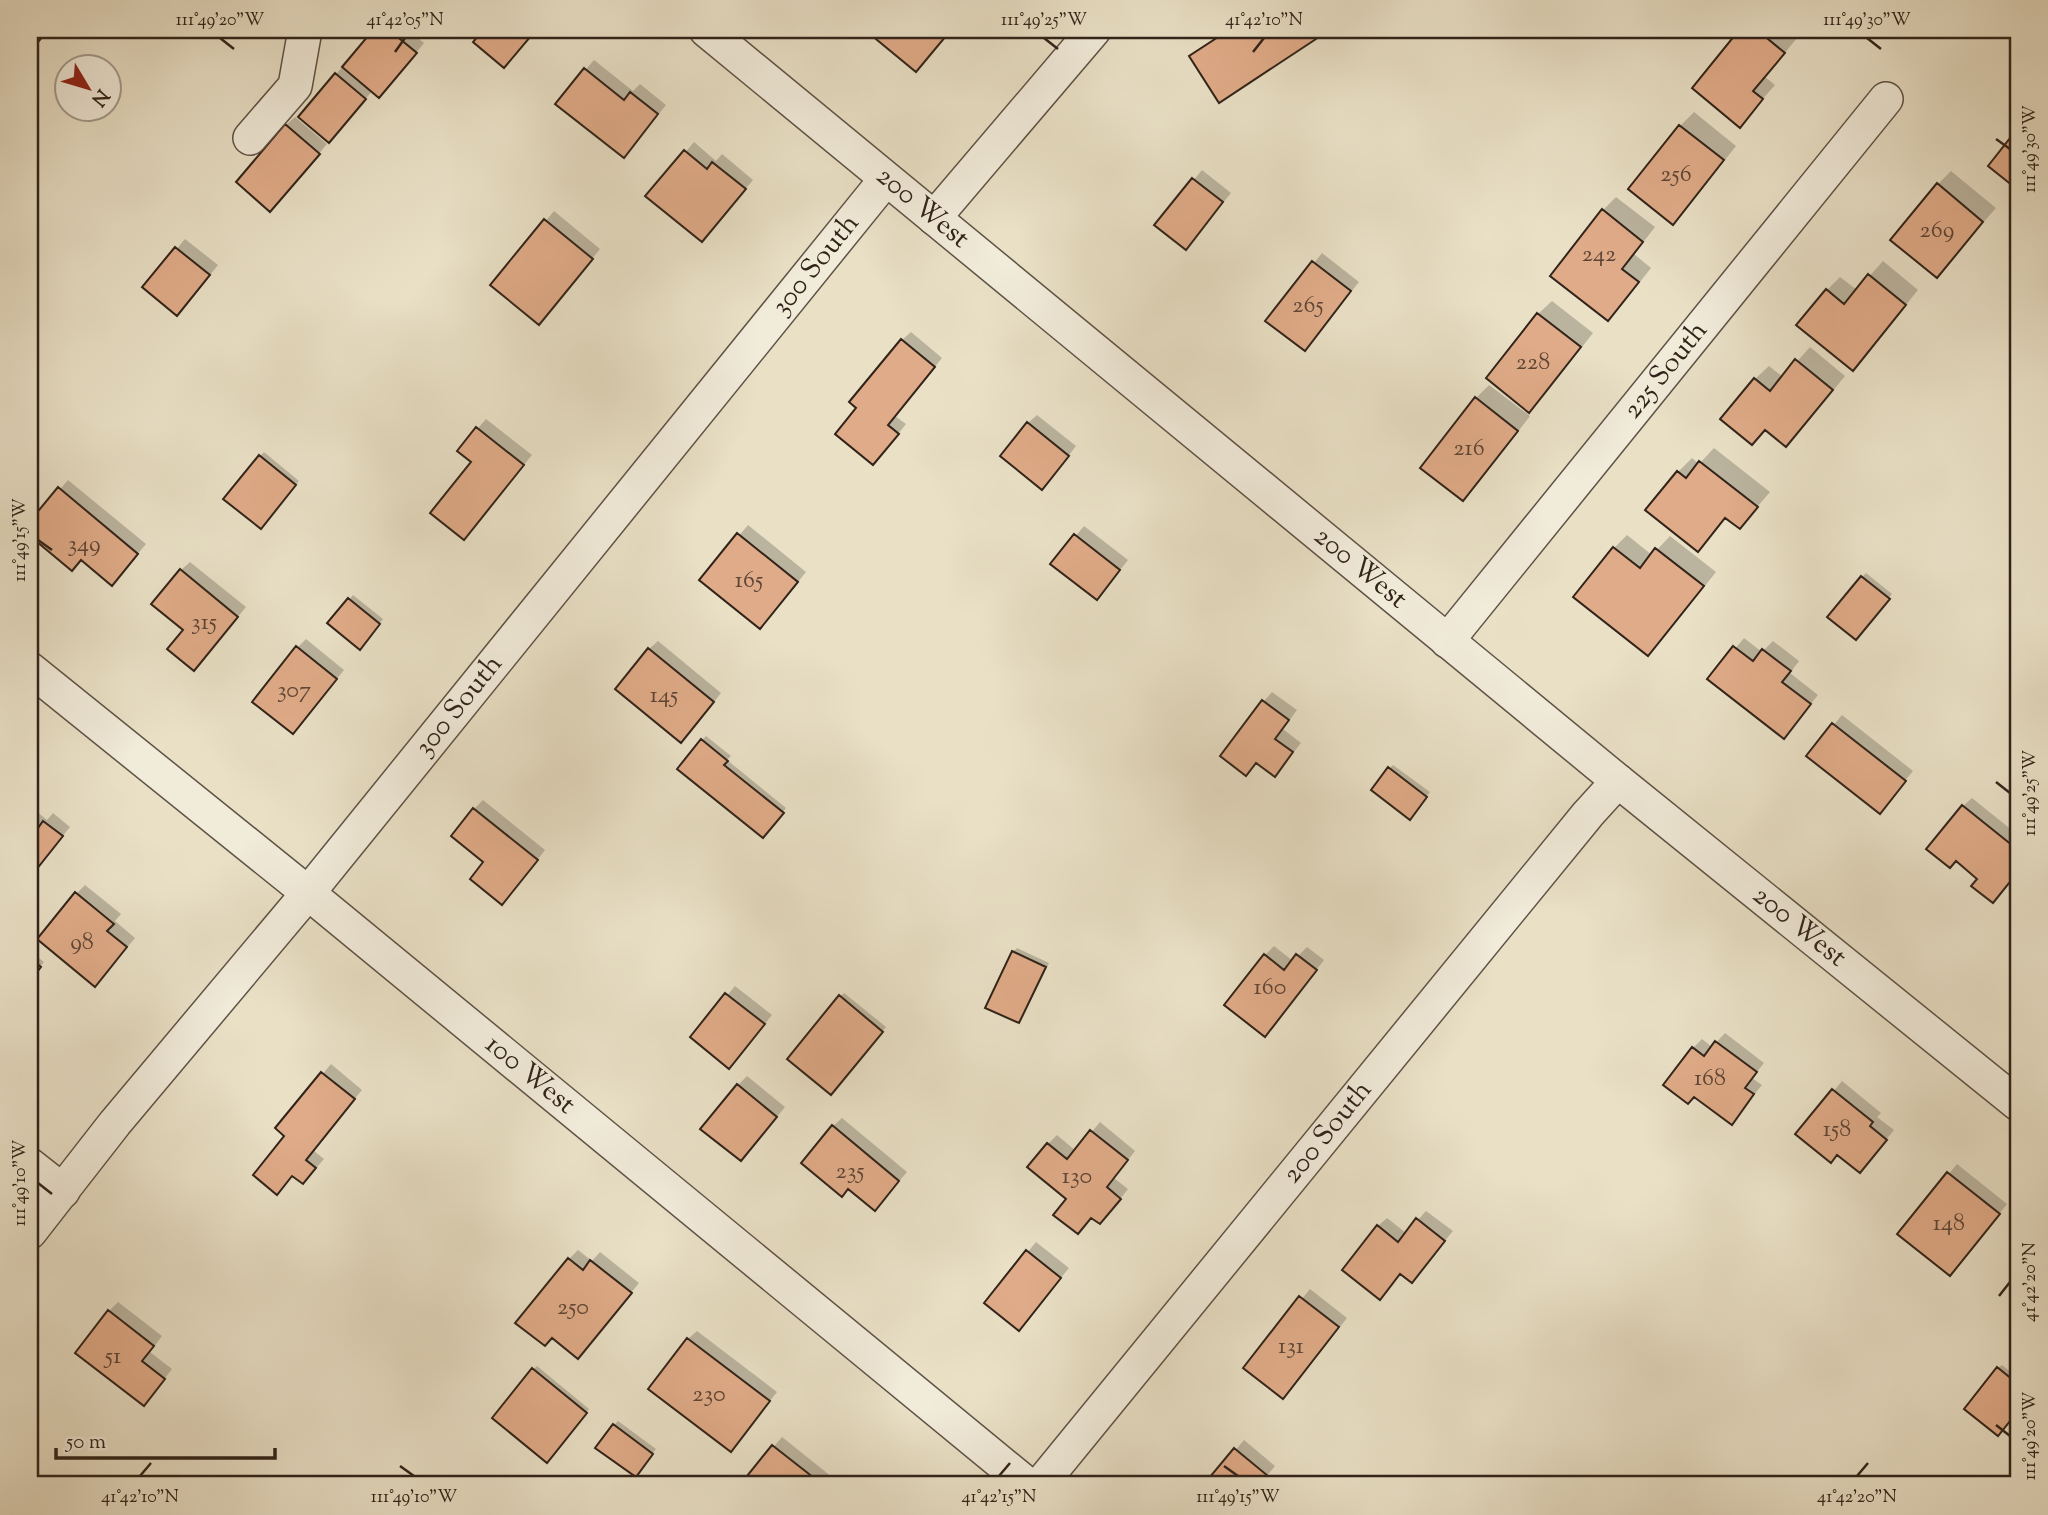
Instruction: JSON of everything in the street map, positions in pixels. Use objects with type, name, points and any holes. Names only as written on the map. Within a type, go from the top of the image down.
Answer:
[{"type":"street","points":[[250,138],[295,86],[305,30]]},
{"type":"street","name":"200 West","points":[[705,30],[1447,641],[2018,1104]]},
{"type":"street","points":[[934,218],[1094,30]]},
{"type":"street","name":"225 South","points":[[1447,641],[1886,99]]},
{"type":"street","name":"300 South","points":[[30,1231],[116,1123],[308,893],[886,179]]},
{"type":"street","name":"100 West","points":[[30,669],[308,893],[1028,1485]]},
{"type":"street","name":"200 South","points":[[1040,1485],[1618,780]]},
{"type":"street","points":[[30,1165],[63,1191]]},
{"type":"building","points":[[30,30],[48,30],[30,52]]},
{"type":"building","points":[[373,30],[389,30],[417,53],[379,98],[342,67]]},
{"type":"building","points":[[483,30],[536,30],[504,68],[473,42]]},
{"type":"building","points":[[865,30],[951,30],[916,72]]},
{"type":"building","points":[[1229,30],[1310,30],[1316,39],[1219,103],[1189,56]]},
{"type":"building","points":[[1739,30],[1757,30],[1785,53],[1753,91],[1763,99],[1740,128],[1692,88]]},
{"type":"building","points":[[584,68],[624,100],[630,92],[658,114],[624,158],[555,104]]},
{"type":"building","points":[[335,73],[366,99],[329,143],[298,117]]},
{"type":"building","points":[[285,124],[320,154],[270,212],[236,182]]},
{"type":"building","points":[[1679,125],[1724,160],[1673,225],[1628,189]]},
{"type":"building","points":[[2018,128],[2018,190],[1988,166]]},
{"type":"building","points":[[684,150],[707,169],[712,162],[746,189],[702,242],[645,196]]},
{"type":"building","points":[[1192,178],[1223,202],[1186,250],[1154,225]]},
{"type":"building","points":[[1937,183],[1983,222],[1937,278],[1890,240]]},
{"type":"building","points":[[1602,209],[1643,242],[1622,269],[1639,282],[1608,321],[1550,276]]},
{"type":"building","points":[[544,219],[593,259],[539,325],[490,285]]},
{"type":"building","points":[[175,247],[210,275],[177,316],[142,287]]},
{"type":"building","points":[[1312,261],[1351,291],[1305,351],[1265,321]]},
{"type":"building","points":[[1868,274],[1906,305],[1853,371],[1796,325],[1826,289],[1844,304]]},
{"type":"building","points":[[1537,313],[1581,347],[1529,413],[1486,378]]},
{"type":"building","points":[[901,339],[935,367],[888,425],[899,434],[873,465],[835,434],[856,408],[849,402]]},
{"type":"building","points":[[1795,359],[1833,390],[1786,447],[1765,430],[1752,445],[1720,419],[1754,378],[1770,391]]},
{"type":"building","points":[[1475,397],[1518,431],[1463,501],[1420,468]]},
{"type":"building","points":[[1027,422],[1069,456],[1042,490],[1000,456]]},
{"type":"building","points":[[476,427],[524,465],[464,540],[430,513],[471,462],[457,451]]},
{"type":"building","points":[[259,455],[296,485],[261,529],[223,499]]},
{"type":"building","points":[[1699,461],[1758,507],[1740,529],[1725,518],[1698,552],[1645,510],[1677,471],[1686,478]]},
{"type":"building","points":[[58,487],[138,554],[112,586],[81,560],[72,571],[30,536],[30,521]]},
{"type":"building","points":[[737,533],[798,582],[760,629],[699,580]]},
{"type":"building","points":[[1074,534],[1120,570],[1097,600],[1050,564]]},
{"type":"building","points":[[1613,547],[1640,568],[1655,548],[1704,586],[1648,656],[1573,597]]},
{"type":"building","points":[[180,569],[238,617],[194,671],[167,649],[183,630],[151,604]]},
{"type":"building","points":[[1861,576],[1890,599],[1856,640],[1827,617]]},
{"type":"building","points":[[348,598],[380,624],[360,650],[327,623]]},
{"type":"building","points":[[296,646],[337,679],[293,734],[252,702]]},
{"type":"building","points":[[1733,646],[1753,661],[1762,649],[1791,671],[1782,682],[1811,704],[1784,739],[1707,679]]},
{"type":"building","points":[[648,648],[714,702],[681,743],[615,689]]},
{"type":"building","points":[[1262,700],[1289,720],[1275,739],[1293,752],[1275,777],[1256,763],[1246,776],[1220,756]]},
{"type":"building","points":[[1832,723],[1906,781],[1880,814],[1806,756]]},
{"type":"building","points":[[701,739],[728,761],[724,765],[784,813],[763,838],[677,769]]},
{"type":"building","points":[[1388,767],[1427,797],[1410,820],[1371,790]]},
{"type":"building","points":[[1962,805],[2018,850],[2018,872],[1993,903],[1971,886],[1977,879],[1956,861],[1950,868],[1926,849]]},
{"type":"building","points":[[473,808],[538,860],[502,905],[470,879],[483,862],[451,836]]},
{"type":"building","points":[[43,821],[63,836],[32,875],[30,822],[38,828]]},
{"type":"building","points":[[75,892],[114,924],[107,931],[127,947],[95,987],[37,939]]},
{"type":"building","points":[[1012,951],[1046,967],[1019,1023],[985,1008]]},
{"type":"building","points":[[1264,954],[1284,970],[1296,954],[1317,970],[1265,1037],[1224,1005]]},
{"type":"building","points":[[30,958],[41,967],[30,981]]},
{"type":"building","points":[[725,993],[765,1024],[729,1069],[690,1037]]},
{"type":"building","points":[[839,995],[883,1032],[831,1095],[787,1059]]},
{"type":"building","points":[[1715,1041],[1757,1072],[1745,1088],[1754,1094],[1732,1125],[1694,1097],[1688,1104],[1663,1085],[1692,1047],[1704,1056]]},
{"type":"building","points":[[321,1072],[355,1099],[306,1160],[316,1168],[303,1184],[292,1176],[277,1195],[253,1175],[284,1136],[275,1128]]},
{"type":"building","points":[[737,1084],[777,1117],[741,1161],[700,1129]]},
{"type":"building","points":[[1832,1089],[1873,1122],[1870,1126],[1887,1140],[1860,1173],[1837,1155],[1831,1163],[1795,1134]]},
{"type":"building","points":[[832,1125],[899,1181],[875,1211],[848,1189],[842,1197],[801,1163]]},
{"type":"building","points":[[1090,1130],[1128,1160],[1107,1187],[1121,1199],[1100,1224],[1091,1218],[1078,1234],[1053,1215],[1066,1199],[1027,1167],[1047,1143],[1067,1159]]},
{"type":"building","points":[[1947,1172],[2000,1214],[1950,1276],[1897,1234]]},
{"type":"building","points":[[1416,1218],[1445,1241],[1412,1283],[1400,1274],[1380,1300],[1342,1270],[1377,1225],[1398,1242]]},
{"type":"building","points":[[1026,1250],[1061,1278],[1019,1331],[984,1303]]},
{"type":"building","points":[[568,1258],[583,1270],[590,1260],[632,1293],[578,1359],[552,1338],[545,1346],[515,1323]]},
{"type":"building","points":[[1299,1296],[1339,1327],[1283,1399],[1243,1368]]},
{"type":"building","points":[[108,1310],[154,1346],[142,1361],[165,1379],[144,1406],[75,1353]]},
{"type":"building","points":[[687,1338],[770,1401],[731,1452],[648,1389]]},
{"type":"building","points":[[1997,1367],[2018,1384],[2018,1411],[1998,1436],[1964,1409]]},
{"type":"building","points":[[532,1368],[587,1413],[547,1463],[492,1418]]},
{"type":"building","points":[[613,1424],[653,1454],[636,1477],[595,1448]]},
{"type":"building","points":[[772,1445],[823,1485],[747,1485],[743,1481]]},
{"type":"building","points":[[1234,1448],[1268,1476],[1260,1485],[1218,1485],[1209,1478]]}]
